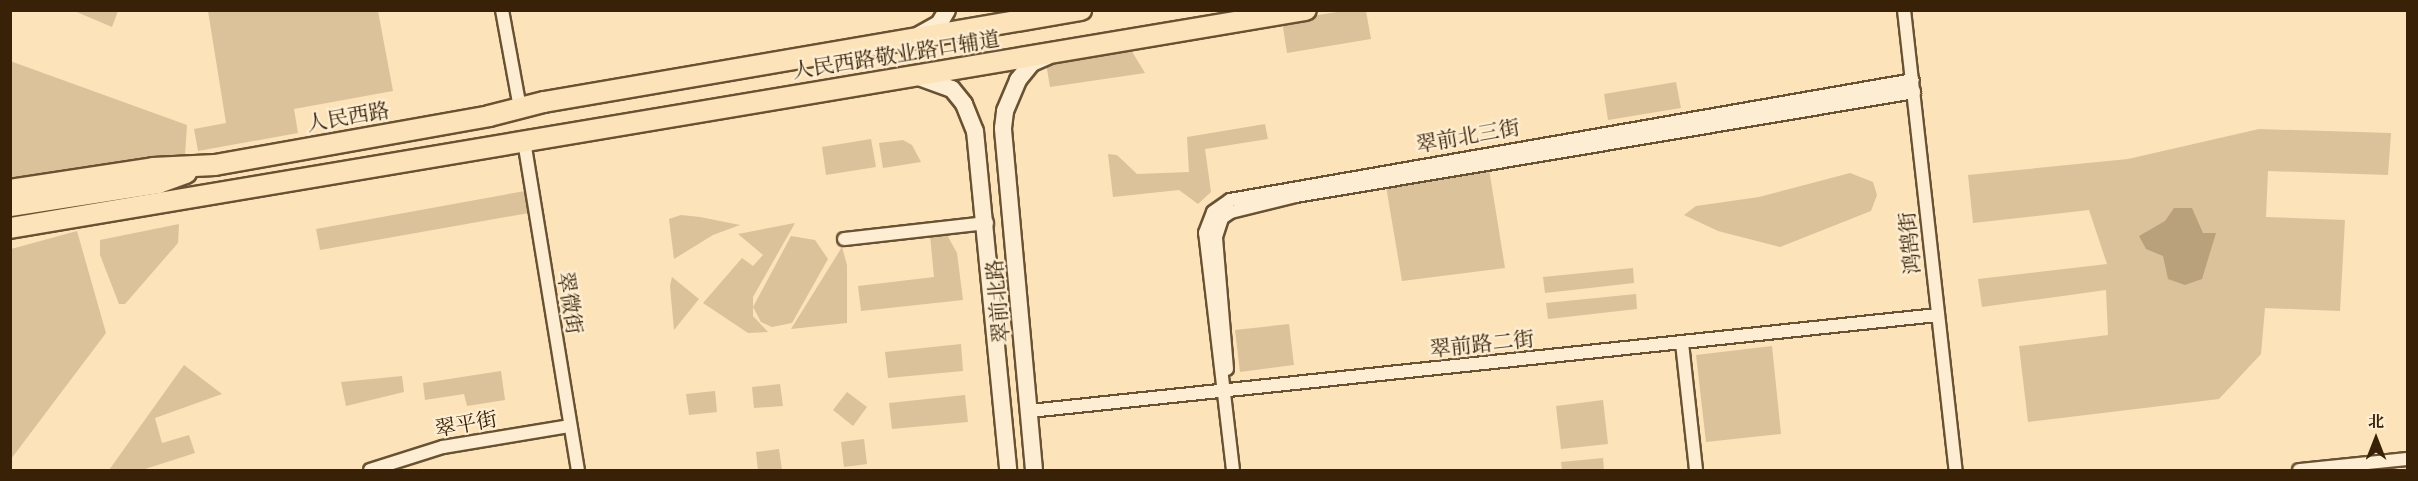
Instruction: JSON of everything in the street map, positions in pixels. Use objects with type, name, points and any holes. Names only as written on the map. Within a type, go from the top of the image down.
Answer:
[{"type":"main road","points":[[912,38],[939,24],[947,10]]},
{"type":"main road","points":[[1024,10],[1052,15]]},
{"type":"main road","name":"人民西路敬业路口辅道","points":[[489,116],[520,108],[1081,10]]},
{"type":"main road","name":"人民西路敬业路口辅道","points":[[220,193],[494,145],[1306,10]]},
{"type":"main road","name":"翠前北路","points":[[1035,471],[1002,128],[1009,99],[1024,72],[1032,63],[1057,52]]},
{"type":"main road","name":"翠前北路","points":[[915,76],[952,89],[964,104],[975,131],[987,223],[1008,471]]},
{"type":"main road","name":"人民西路","points":[[10,190],[153,168],[215,165],[489,116]]},
{"type":"main road","name":"人民西路","points":[[10,206],[158,183],[215,165]]},
{"type":"main road","points":[[10,228],[220,193]]},
{"type":"main road","points":[[10,237],[146,214],[220,193]]},
{"type":"street","points":[[502,10],[520,108]]},
{"type":"street","name":"鸿鹄街","points":[[1904,10],[1956,471]]},
{"type":"street","name":"翠前北三街","points":[[1233,471],[1224,391],[1228,366],[1216,237],[1222,218],[1232,212],[1296,196],[1914,86]]},
{"type":"street","name":"翠微街","points":[[524,141],[578,471]]},
{"type":"street","points":[[844,238],[987,223]]},
{"type":"street","name":"翠前路二街","points":[[1030,411],[1938,315]]},
{"type":"street","points":[[1682,342],[1696,471]]},
{"type":"street","name":"翠平街","points":[[370,471],[443,447],[570,426]]},
{"type":"street","points":[[2299,471],[2408,459]]},
{"type":"shaded area","points":[[72,10],[118,10],[118,11],[112,27]]},
{"type":"shaded area","points":[[208,11],[378,11],[393,91],[294,109],[298,133],[198,151],[194,129],[226,123]]},
{"type":"shaded area","points":[[1343,11],[1366,11],[1371,39],[1287,53],[1282,21]]},
{"type":"shaded area","points":[[1131,50],[1145,73],[1050,87],[1046,63]]},
{"type":"shaded area","points":[[10,61],[187,125],[185,155],[95,176],[11,181]]},
{"type":"shaded area","points":[[1676,82],[1681,108],[1608,120],[1604,94]]},
{"type":"shaded area","points":[[1265,124],[1268,139],[1205,149],[1211,192],[1198,204],[1179,190],[1113,197],[1108,154],[1117,155],[1137,174],[1189,172],[1187,137]]},
{"type":"shaded area","points":[[2259,129],[2391,133],[2388,175],[2268,171],[2266,217],[2345,220],[2340,311],[2265,308],[2261,354],[2219,399],[2028,422],[2019,346],[2108,335],[2106,290],[1982,307],[1978,279],[2107,264],[2089,210],[1973,223],[1968,175],[2128,159]]},
{"type":"shaded area","points":[[871,139],[876,167],[826,175],[822,147]]},
{"type":"shaded area","points":[[903,140],[912,145],[921,162],[883,168],[879,143]]},
{"type":"shaded area","points":[[1489,169],[1505,268],[1402,281],[1386,186]]},
{"type":"shaded area","points":[[1850,173],[1873,182],[1877,195],[1871,211],[1780,247],[1718,231],[1684,215],[1696,206],[1759,197]]},
{"type":"shaded area","points":[[525,191],[529,213],[320,250],[316,229]]},
{"type":"shaded area","points":[[2174,208],[2192,208],[2203,233],[2216,233],[2202,279],[2185,285],[2168,279],[2163,256],[2146,249],[2139,236],[2165,221]]},
{"type":"shaded area","points":[[681,215],[740,225],[713,235],[674,259],[669,219]]},
{"type":"shaded area","points":[[795,223],[753,297],[753,316],[768,332],[748,333],[703,303],[742,258],[753,266],[763,255],[738,234]]},
{"type":"shaded area","points":[[179,224],[178,243],[125,304],[119,304],[100,255],[100,240]]},
{"type":"shaded area","points":[[77,231],[106,333],[11,459],[11,249]]},
{"type":"shaded area","points":[[946,233],[957,253],[963,300],[861,311],[858,286],[934,277],[930,235]]},
{"type":"shaded area","points":[[791,236],[815,240],[828,259],[792,323],[772,327],[761,322],[753,307]]},
{"type":"shaded area","points":[[842,247],[847,265],[847,323],[791,329]]},
{"type":"shaded area","points":[[1633,268],[1634,283],[1545,293],[1543,277]]},
{"type":"shaded area","points":[[672,277],[699,299],[674,330],[670,286]]},
{"type":"shaded area","points":[[1636,294],[1637,309],[1548,319],[1546,303]]},
{"type":"shaded area","points":[[1289,324],[1294,365],[1240,372],[1235,330]]},
{"type":"shaded area","points":[[961,344],[963,371],[888,378],[885,352]]},
{"type":"shaded area","points":[[1772,346],[1781,434],[1706,442],[1696,355]]},
{"type":"shaded area","points":[[184,365],[222,394],[155,418],[162,443],[189,435],[195,453],[142,470],[109,470]]},
{"type":"shaded area","points":[[501,371],[505,400],[467,406],[464,394],[425,400],[423,383]]},
{"type":"shaded area","points":[[402,376],[404,392],[346,406],[341,382]]},
{"type":"shaded area","points":[[780,384],[783,406],[754,408],[752,387]]},
{"type":"shaded area","points":[[715,391],[717,412],[689,415],[686,394]]},
{"type":"shaded area","points":[[847,392],[867,407],[853,426],[833,410]]},
{"type":"shaded area","points":[[965,395],[968,422],[892,429],[889,403]]},
{"type":"shaded area","points":[[1603,400],[1608,444],[1561,449],[1556,406]]},
{"type":"shaded area","points":[[864,439],[867,464],[844,467],[841,442]]},
{"type":"shaded area","points":[[779,449],[782,470],[758,470],[756,452]]},
{"type":"shaded area","points":[[1603,458],[1604,470],[1562,470],[1561,462]]}]
